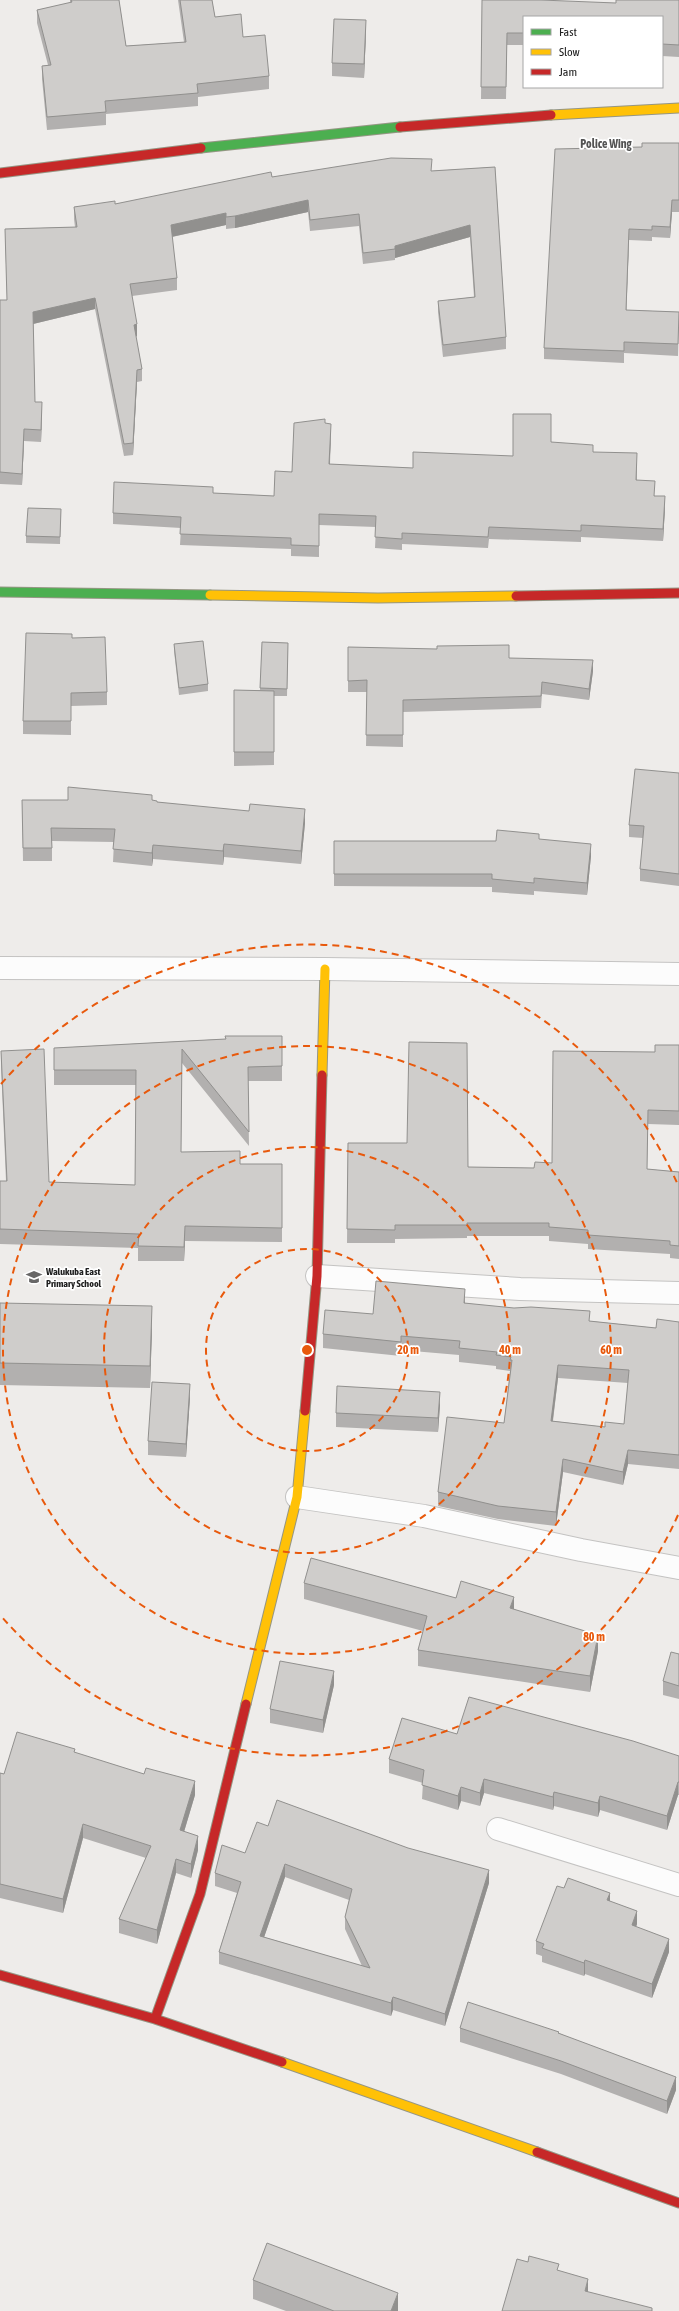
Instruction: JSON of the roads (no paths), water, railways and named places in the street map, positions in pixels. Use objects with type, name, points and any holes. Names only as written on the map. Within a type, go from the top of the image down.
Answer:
[{"type":"street","points":[[0,173],[276,139],[485,119],[679,108]]},
{"type":"street","points":[[0,592],[378,598],[679,593]]},
{"type":"street","points":[[0,968],[325,969],[679,974]]},
{"type":"street","points":[[155,2019],[200,1894],[297,1497],[317,1276],[325,969]]},
{"type":"street","points":[[317,1276],[520,1289],[679,1293]]},
{"type":"street","points":[[297,1497],[424,1516],[581,1550],[679,1568]]},
{"type":"street","points":[[498,1829],[679,1885]]},
{"type":"street","points":[[0,1975],[155,2019],[367,2090],[679,2204]]},
{"type":"place","name":"Walukuba East Primary School","points":[[34,1277]]},
{"type":"district","name":"Police Wing","points":[[606,144]]}]
